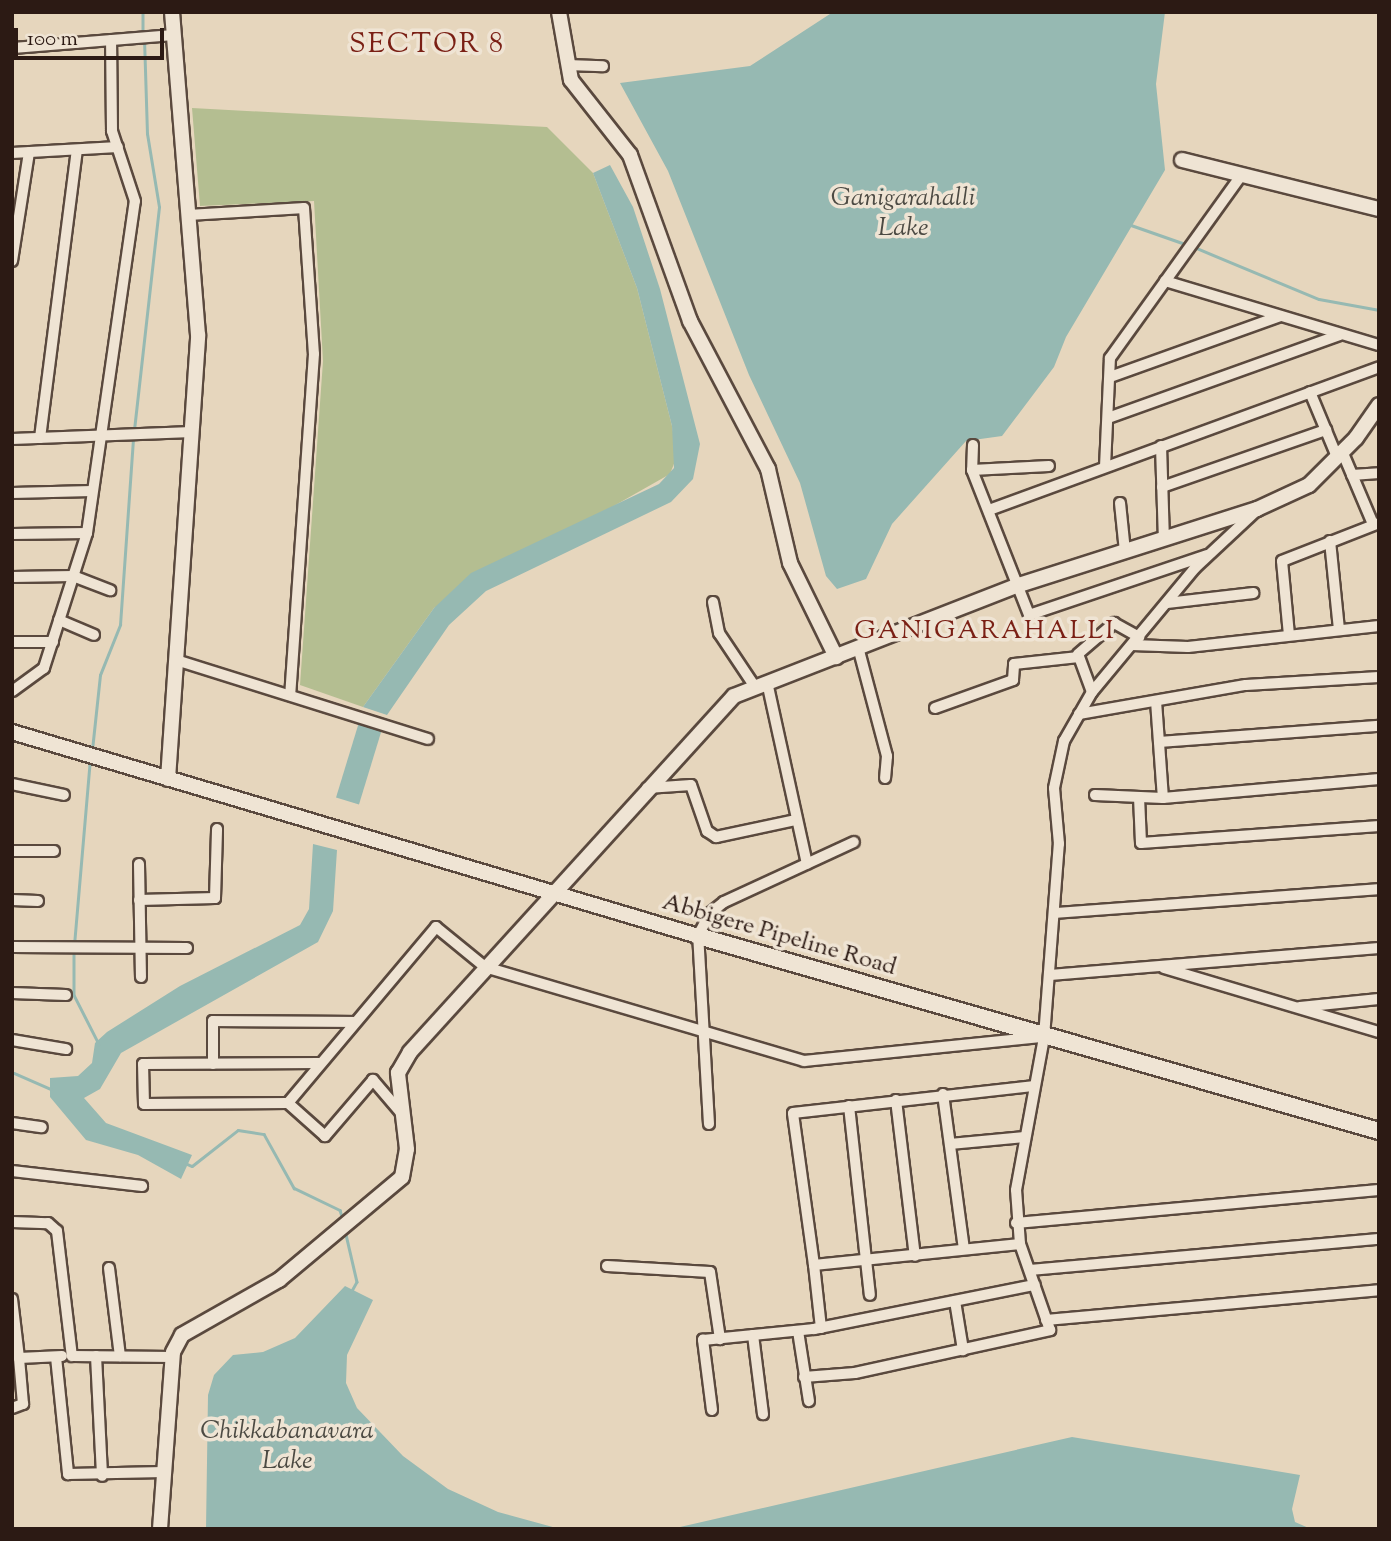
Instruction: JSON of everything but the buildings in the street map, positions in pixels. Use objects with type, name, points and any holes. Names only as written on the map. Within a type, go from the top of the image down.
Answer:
[{"type":"main road","name":"Abbigere Pipeline Road","points":[[698,936],[1379,1131]]},
{"type":"street","points":[[168,779],[198,335],[172,12]]},
{"type":"street","points":[[559,12],[567,65],[583,97],[630,155],[690,321],[768,469],[790,563],[836,657]]},
{"type":"street","points":[[12,48],[174,35]]},
{"type":"street","points":[[12,691],[44,668],[86,533],[93,491],[135,201],[112,131],[111,40]]},
{"type":"street","points":[[567,65],[603,66]]},
{"type":"street","points":[[12,153],[118,147]]},
{"type":"street","points":[[40,438],[77,150]]},
{"type":"street","points":[[12,261],[29,152]]},
{"type":"street","points":[[1182,160],[1379,209]]},
{"type":"street","points":[[1105,467],[1111,358],[1241,176]]},
{"type":"street","points":[[189,215],[304,208],[314,354],[290,695]]},
{"type":"street","points":[[1165,281],[1379,345]]},
{"type":"street","points":[[1110,377],[1280,316]]},
{"type":"street","points":[[1108,418],[1340,335]]},
{"type":"street","points":[[989,510],[1379,367]]},
{"type":"street","points":[[1289,635],[1282,561],[1376,523],[1326,430],[1310,391]]},
{"type":"street","points":[[160,1529],[173,1357],[192,1327],[279,1280],[371,1203],[405,1170],[398,1073],[403,1063],[550,893],[734,696],[1019,585],[1257,509],[1309,485],[1340,454],[1379,405]]},
{"type":"street","points":[[1162,487],[1326,430]]},
{"type":"street","points":[[12,439],[191,432]]},
{"type":"street","points":[[973,445],[972,470],[1030,615],[1210,554]]},
{"type":"street","points":[[1161,446],[1164,539]]},
{"type":"street","points":[[972,470],[1049,466]]},
{"type":"street","points":[[1352,475],[1379,473]]},
{"type":"street","points":[[12,493],[93,491]]},
{"type":"street","points":[[1120,503],[1125,551]]},
{"type":"street","points":[[804,1377],[855,1373],[1049,1330],[1020,1244],[1016,1223],[1032,1086],[1044,1037],[1059,844],[1054,788],[1064,741],[1092,692],[1210,554],[1257,509]]},
{"type":"street","points":[[12,534],[86,533]]},
{"type":"street","points":[[1330,541],[1339,629]]},
{"type":"street","points":[[12,577],[73,576],[110,590]]},
{"type":"street","points":[[1167,603],[1253,593]]},
{"type":"street","points":[[713,603],[719,633],[761,684],[807,864]]},
{"type":"street","points":[[59,620],[94,635]]},
{"type":"street","points":[[934,708],[1013,680],[1013,664],[1079,657],[1114,623],[1135,641],[1188,647],[1379,626]]},
{"type":"street","points":[[12,642],[52,642]]},
{"type":"street","points":[[858,647],[887,756],[885,778]]},
{"type":"street","points":[[1079,657],[1092,692]]},
{"type":"street","points":[[176,660],[428,739]]},
{"type":"street","points":[[1079,714],[1247,685],[1379,677]]},
{"type":"street","points":[[1156,701],[1163,798]]},
{"type":"street","points":[[1159,742],[1379,726]]},
{"type":"street","points":[[12,732],[12,744]]},
{"type":"street","name":"Abbigere Pipeline Road","points":[[12,732],[698,936]]},
{"type":"street","points":[[1095,795],[1163,798],[1379,779]]},
{"type":"street","points":[[12,784],[64,795]]},
{"type":"street","points":[[648,788],[691,785],[707,831],[716,837],[796,820]]},
{"type":"street","points":[[1139,797],[1140,843],[1379,826]]},
{"type":"street","points":[[139,900],[215,898],[217,829]]},
{"type":"street","points":[[709,1124],[698,936],[712,909],[854,842]]},
{"type":"street","points":[[12,851],[54,851]]},
{"type":"street","points":[[139,864],[141,977]]},
{"type":"street","points":[[1055,914],[1379,889]]},
{"type":"street","points":[[12,900],[37,901]]},
{"type":"street","points":[[288,1103],[436,927],[485,967],[804,1061],[1044,1037]]},
{"type":"street","points":[[12,947],[187,948]]},
{"type":"street","points":[[1050,975],[1379,948]]},
{"type":"street","points":[[1157,966],[1379,1032]]},
{"type":"street","points":[[12,993],[66,995]]},
{"type":"street","points":[[1294,1007],[1379,999]]},
{"type":"street","points":[[213,1064],[213,1021],[355,1022]]},
{"type":"street","points":[[12,1040],[66,1049]]},
{"type":"street","points":[[319,1063],[144,1064],[144,1104],[288,1103],[325,1136],[373,1080],[403,1115]]},
{"type":"street","points":[[821,1328],[793,1113],[1032,1086]]},
{"type":"street","points":[[943,1094],[964,1250]]},
{"type":"street","points":[[896,1100],[915,1256]]},
{"type":"street","points":[[849,1106],[870,1295]]},
{"type":"street","points":[[12,1123],[43,1128]]},
{"type":"street","points":[[950,1144],[1025,1137]]},
{"type":"street","points":[[12,1171],[142,1186]]},
{"type":"street","points":[[1016,1223],[1379,1190]]},
{"type":"street","points":[[12,1222],[48,1223],[57,1231],[72,1356]]},
{"type":"street","points":[[1030,1270],[1379,1239]]},
{"type":"street","points":[[814,1265],[1020,1244]]},
{"type":"street","points":[[607,1266],[710,1272],[720,1339]]},
{"type":"street","points":[[109,1268],[120,1356]]},
{"type":"street","points":[[712,1409],[703,1340],[821,1328],[1035,1285]]},
{"type":"street","points":[[1046,1320],[1379,1290]]},
{"type":"street","points":[[12,1299],[23,1404],[12,1408]]},
{"type":"street","points":[[955,1301],[963,1350]]},
{"type":"street","points":[[798,1331],[809,1401]]},
{"type":"street","points":[[752,1335],[763,1414]]},
{"type":"street","points":[[96,1356],[102,1476]]},
{"type":"street","points":[[56,1357],[65,1467],[73,1478],[164,1472]]},
{"type":"street","points":[[19,1358],[173,1357]]},
{"type":"green space","points":[[192,108],[547,127],[593,173],[637,288],[672,426],[677,456],[670,474],[434,608],[363,707],[300,685],[323,361],[314,201],[200,206]]},
{"type":"water","name":"Ganigarahalli Lake","points":[[833,12],[1165,12],[1156,84],[1165,170],[1066,337],[1054,367],[1002,436],[966,441],[892,524],[866,579],[837,589],[826,576],[800,483],[749,375],[668,171],[620,83],[750,66]]},
{"type":"water","points":[[610,165],[633,207],[660,289],[700,444],[693,479],[671,502],[486,591],[449,625],[387,715],[363,707],[434,608],[471,573],[659,484],[674,468],[672,426],[637,288],[593,173]]},
{"type":"water","points":[[360,719],[383,726],[359,804],[336,797]]},
{"type":"water","points":[[313,844],[337,850],[333,911],[318,942],[121,1053],[100,1089],[84,1098],[106,1123],[192,1155],[181,1179],[138,1155],[86,1140],[50,1097],[50,1078],[78,1076],[92,1063],[95,1043],[107,1032],[180,986],[300,925],[309,909]]},
{"type":"water","name":"Chikkabanavara Lake","points":[[345,1286],[373,1300],[347,1355],[346,1383],[357,1408],[403,1456],[448,1489],[498,1512],[560,1529],[206,1529],[208,1395],[214,1375],[233,1355],[263,1352],[295,1338]]},
{"type":"water","points":[[1072,1437],[1300,1475],[1292,1509],[1295,1522],[1311,1529],[618,1529],[680,1527]]},
{"type":"waterway","points":[[143,12],[143,33]]},
{"type":"waterway","points":[[134,430],[159,207],[147,134],[144,40]]},
{"type":"waterway","points":[[1131,225],[1188,245]]},
{"type":"waterway","points":[[1194,247],[1319,299],[1379,310]]},
{"type":"waterway","points":[[92,750],[100,675],[120,625],[133,437]]},
{"type":"waterway","points":[[74,945],[90,760]]},
{"type":"waterway","points":[[74,952],[74,995],[99,1044]]},
{"type":"waterway","points":[[14,1073],[51,1089]]},
{"type":"waterway","points":[[187,1164],[192,1166],[238,1130],[264,1134],[294,1188],[340,1210],[343,1220]]},
{"type":"waterway","points":[[345,1230],[357,1282],[352,1291]]},
{"type":"district","name":"SECTOR 8","points":[[427,45]]},
{"type":"district","name":"GANIGARAHALLI","points":[[985,632]]}]
